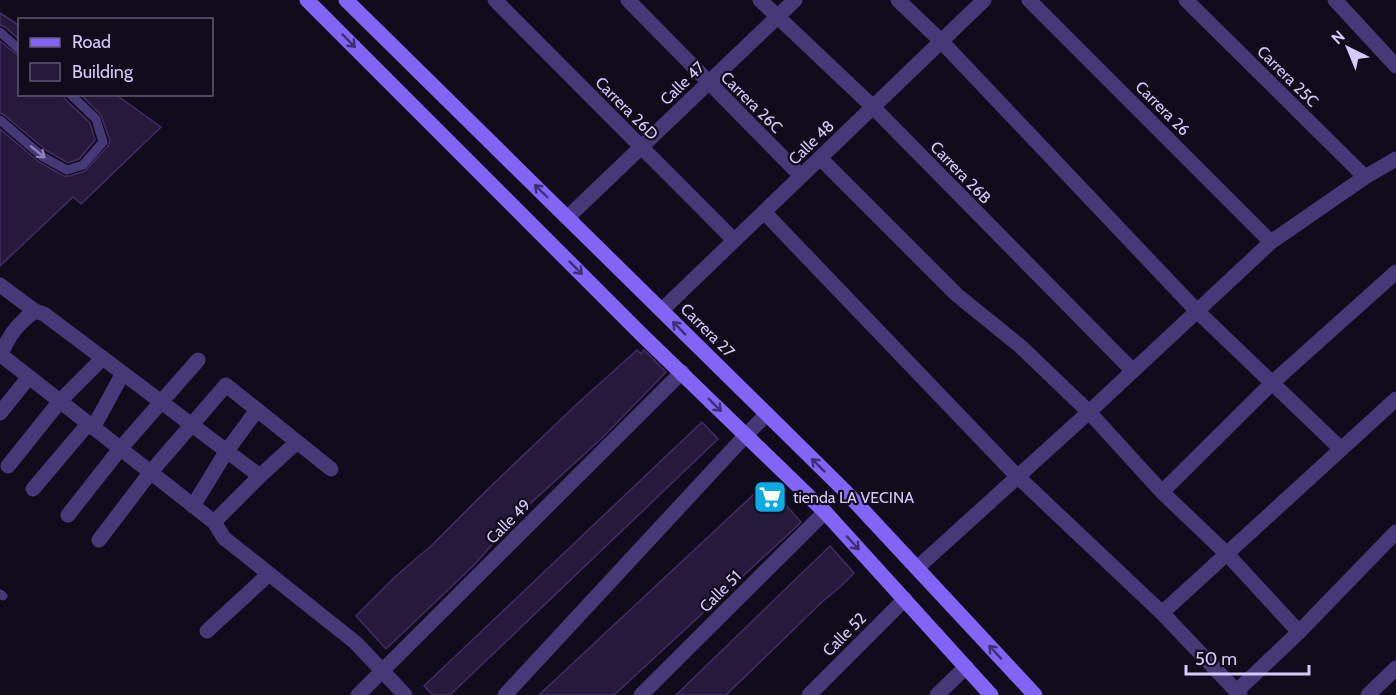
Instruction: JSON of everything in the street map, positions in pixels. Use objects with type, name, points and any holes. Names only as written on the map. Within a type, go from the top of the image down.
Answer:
[{"type":"street","points":[[307,0],[641,334],[825,512],[991,695]]},
{"type":"street","name":"Carrera 27","points":[[346,0],[844,491],[1035,695]]},
{"type":"street","name":"Carrera 26D","points":[[495,0],[734,240]]},
{"type":"street","name":"Carrera 26C","points":[[628,0],[801,176]]},
{"type":"street","name":"Carrera 26B","points":[[760,0],[873,107],[1133,371]]},
{"type":"street","name":"Calle 47","points":[[568,217],[795,0]]},
{"type":"street","points":[[898,0],[941,41],[1196,310],[1341,449]]},
{"type":"street","name":"Calle 48","points":[[662,310],[984,0]]},
{"type":"street","name":"Carrera 26","points":[[1029,0],[1271,242]]},
{"type":"street","name":"Carrera 25C","points":[[1186,0],[1365,177]]},
{"type":"street","points":[[1335,0],[1396,66]]},
{"type":"street","points":[[820,158],[957,295],[1020,346],[1089,412],[1162,492],[1227,554],[1299,632]]},
{"type":"street","points":[[917,568],[1271,242],[1365,177],[1396,159]]},
{"type":"street","points":[[764,212],[1017,476],[1162,613],[1238,693],[1396,532]]},
{"type":"street","points":[[1162,492],[1272,383],[1396,272]]},
{"type":"street","points":[[0,285],[35,311],[44,314],[260,476]]},
{"type":"street","points":[[35,311],[22,320],[6,340],[1,355],[214,522],[224,538],[356,643],[405,695]]},
{"type":"street","points":[[8,466],[60,401],[103,358]]},
{"type":"street","points":[[68,515],[120,449],[198,360]]},
{"type":"street","name":"Calle 49","points":[[358,695],[682,372]]},
{"type":"street","points":[[33,489],[91,426],[123,373]]},
{"type":"street","points":[[0,413],[29,377]]},
{"type":"street","points":[[99,540],[150,473],[226,385],[331,469]]},
{"type":"street","points":[[1162,613],[1396,399]]},
{"type":"street","points":[[193,506],[226,452],[257,410]]},
{"type":"street","points":[[506,695],[767,414]]},
{"type":"street","points":[[214,522],[297,442]]},
{"type":"street","name":"Calle 51","points":[[641,695],[825,512]]},
{"type":"street","points":[[207,631],[269,574]]},
{"type":"street","name":"Calle 52","points":[[809,695],[905,599]]},
{"type":"street","points":[[937,695],[966,667]]},
{"type":"street","points":[[1368,695],[1396,668]]},
{"type":"lane","points":[[0,32],[18,48]]},
{"type":"lane","points":[[0,120],[43,157],[67,170],[82,165],[103,142],[96,119],[72,96]]},
{"type":"building","points":[[0,13],[18,25],[18,38],[5,27],[0,25]]},
{"type":"building","points":[[0,41],[18,55],[18,96],[64,96],[90,123],[95,140],[79,159],[68,163],[47,151],[0,113]]},
{"type":"building","points":[[82,96],[118,96],[161,127],[81,204],[73,197],[0,266],[0,129],[39,162],[64,176],[69,176],[85,171],[108,146],[110,141],[101,115]]},
{"type":"building","points":[[637,350],[641,354],[644,350],[666,372],[602,438],[520,513],[474,565],[386,649],[356,616],[577,404]]},
{"type":"building","points":[[702,422],[718,439],[450,695],[433,695],[424,686]]},
{"type":"building","points":[[766,483],[801,522],[795,528],[614,695],[539,695]]},
{"type":"building","points":[[830,546],[854,573],[839,588],[726,695],[676,695]]},
{"type":"place","name":"tienda LA VECINA","points":[[770,497]]}]
